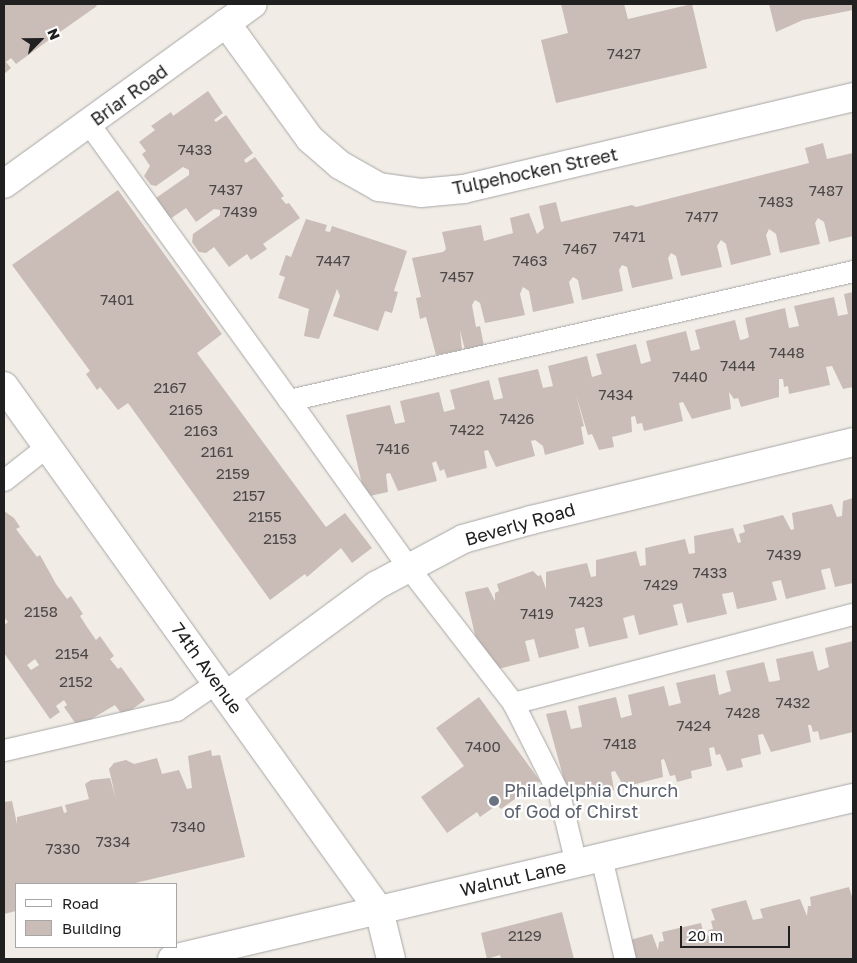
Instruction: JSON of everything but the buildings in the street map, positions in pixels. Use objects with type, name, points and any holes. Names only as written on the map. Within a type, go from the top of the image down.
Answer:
[{"type":"street","name":"Briar Road","points":[[4,184],[253,4]]},
{"type":"street","name":"Tulpehocken Street","points":[[226,23],[310,139],[340,165],[379,187],[420,193],[464,189],[853,97]]},
{"type":"street","name":"74th Avenue","points":[[4,386],[222,688],[379,910],[391,959]]},
{"type":"street","name":"Beverly Road","points":[[222,688],[378,585],[408,567],[464,539],[531,520],[853,442]]},
{"type":"street","name":"Walnut Lane","points":[[172,959],[853,798]]},
{"type":"lane","points":[[89,124],[408,567],[513,704],[559,794],[588,860],[625,959]]},
{"type":"lane","points":[[289,400],[853,271]]},
{"type":"lane","points":[[4,480],[47,446]]},
{"type":"lane","points":[[513,704],[853,614]]},
{"type":"lane","points":[[4,750],[176,710],[222,688]]},
{"type":"place","name":"Philadelphia Church of God of Chirst","points":[[494,801]]}]
